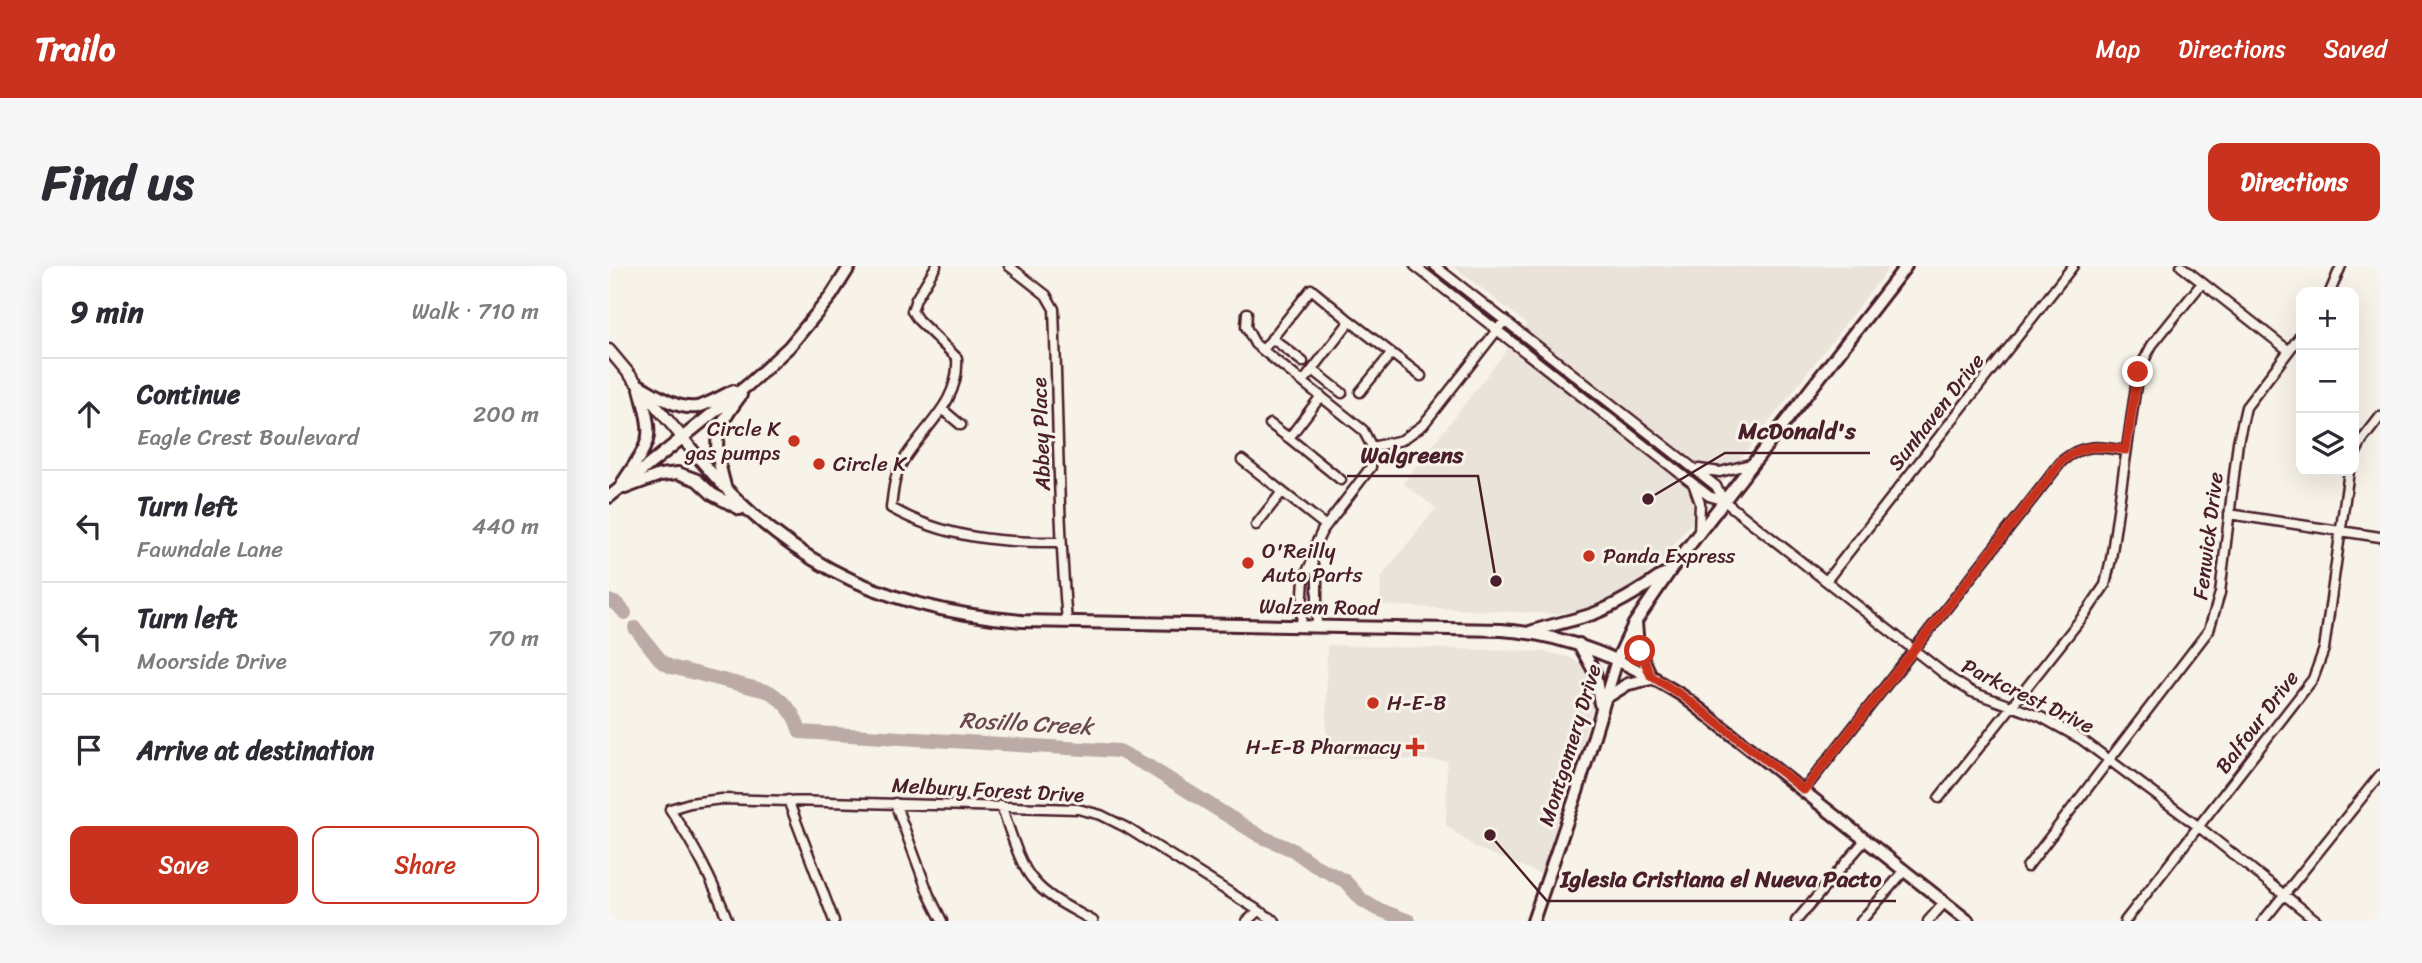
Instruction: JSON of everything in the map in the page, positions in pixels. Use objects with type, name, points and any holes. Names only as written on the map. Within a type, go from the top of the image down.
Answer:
[{"type":"main road","points":[[613,494],[749,384],[800,334],[831,296],[850,266]]},
{"type":"main road","points":[[1617,660],[1636,620],[1672,568],[1906,266]]},
{"type":"main road","points":[[639,385],[671,402],[697,407],[749,384]]},
{"type":"main road","points":[[726,489],[716,453],[716,440],[719,429],[749,384]]},
{"type":"main road","points":[[613,494],[647,446],[649,439],[649,426],[639,385]]},
{"type":"main road","name":"Walzem Road","points":[[682,438],[726,489],[787,544],[867,587],[945,612],[980,618],[1067,622],[1529,632],[1580,644],[1653,677],[1683,696],[1969,920]]},
{"type":"main road","points":[[613,494],[660,475],[678,472],[697,480],[712,494],[753,516]]},
{"type":"main road","points":[[1529,632],[1612,606],[1631,597],[1672,568]]},
{"type":"main road","points":[[1580,644],[1595,673],[1603,704],[1628,684],[1653,677],[1639,648],[1636,620]]},
{"type":"main road","name":"Montgomery Drive","points":[[1533,921],[1577,792],[1617,660]]},
{"type":"street","points":[[936,266],[908,311],[957,358],[958,375],[950,398],[901,463],[895,480],[891,508],[911,519],[971,538],[1011,543],[1061,542]]},
{"type":"street","name":"Abbey Place","points":[[1009,266],[1046,295],[1054,309],[1061,542],[1067,622]]},
{"type":"street","name":"Parkcrest Drive","points":[[1415,266],[1692,483],[1709,496],[1724,501],[1951,679],[1972,692],[2041,717],[2072,733],[2199,827],[2317,921]]},
{"type":"street","name":"Parkcrest Drive","points":[[1435,266],[1716,486],[1724,501]]},
{"type":"street","name":"Sunhaven Drive","points":[[1826,581],[2073,266]]},
{"type":"street","points":[[2181,266],[2288,351]]},
{"type":"street","points":[[2332,287],[2341,266]]},
{"type":"street","points":[[1938,798],[2105,585],[2111,559],[2135,382],[2152,345],[2202,283]]},
{"type":"street","points":[[1263,350],[1311,289],[1421,376]]},
{"type":"street","points":[[1248,313],[1246,327],[1249,337],[1363,430],[1372,447],[1371,467],[1326,526],[1315,546],[1304,578],[1301,626]]},
{"type":"street","points":[[1372,447],[1402,440],[1423,425],[1505,320]]},
{"type":"street","points":[[1303,382],[1350,321]]},
{"type":"street","points":[[1272,338],[1303,362]]},
{"type":"street","name":"Fenwick Drive","points":[[2027,867],[2210,630],[2220,593],[2238,442],[2246,407],[2296,341]]},
{"type":"street","points":[[609,351],[682,438]]},
{"type":"street","points":[[1360,392],[1391,354]]},
{"type":"street","points":[[1313,370],[1342,393]]},
{"type":"street","points":[[1289,438],[1321,396]]},
{"type":"street","points":[[942,409],[961,425]]},
{"type":"street","points":[[2359,447],[2380,417]]},
{"type":"street","points":[[1270,424],[1341,480]]},
{"type":"street","points":[[1804,790],[2062,461],[2080,449],[2094,446],[2126,450]]},
{"type":"street","points":[[1242,460],[1326,526]]},
{"type":"street","points":[[1693,468],[1720,472],[1754,463]]},
{"type":"street","name":"Balfour Drive","points":[[2125,921],[2313,679],[2324,649],[2348,476]]},
{"type":"street","points":[[1692,483],[1700,503],[1699,534]]},
{"type":"street","points":[[1256,525],[1282,492]]},
{"type":"street","points":[[2229,514],[2380,537]]},
{"type":"street","points":[[1312,561],[1317,578],[1317,627]]},
{"type":"street","points":[[2263,921],[2380,775]]},
{"type":"street","name":"Melbury Forest Drive","points":[[728,921],[702,860],[670,810],[690,803],[722,799],[1062,807],[1101,815],[1127,828],[1275,921]]},
{"type":"street","points":[[788,800],[834,921]]},
{"type":"street","points":[[895,803],[929,895],[942,921]]},
{"type":"street","points":[[1001,805],[1024,865],[1034,882],[1049,895],[1093,921]]},
{"type":"street","points":[[1796,921],[1866,839]]},
{"type":"street","points":[[1861,921],[1905,870]]},
{"type":"street","points":[[1928,921],[1945,902]]},
{"type":"street","points":[[1247,921],[1258,911]]},
{"type":"shaded area","points":[[1453,266],[1890,266],[1662,560],[1629,591],[1594,607],[1553,614],[1380,605],[1381,577],[1436,508],[1403,483],[1527,324]]},
{"type":"shaded area","points":[[1327,645],[1546,652],[1569,657],[1581,664],[1591,682],[1595,698],[1541,874],[1476,848],[1446,825],[1447,761],[1326,757]]},
{"type":"waterway","name":"Rosillo Creek","points":[[609,601],[617,604],[625,613]]},
{"type":"waterway","name":"Rosillo Creek","points":[[635,628],[662,662],[671,667],[770,692],[789,709],[800,732],[1119,751],[1148,766],[1260,836],[1293,850],[1314,865],[1345,881],[1362,900],[1375,908],[1409,921]]},
{"type":"place","name":"Circle K gas pumps","points":[[794,441]]},
{"type":"place","name":"Circle K","points":[[819,464]]},
{"type":"place","name":"McDonald's","points":[[1648,499]]},
{"type":"place","name":"Panda Express","points":[[1589,556]]},
{"type":"place","name":"O'Reilly Auto Parts","points":[[1248,563]]},
{"type":"place","name":"Walgreens","points":[[1496,581]]},
{"type":"place","name":"H-E-B","points":[[1373,703]]},
{"type":"place","name":"H-E-B Pharmacy","points":[[1415,747]]},
{"type":"place","name":"Iglesia Cristiana el Nueva Pacto","points":[[1490,835]]},
{"type":"route","points":[[1640,651],[1651,676],[1683,696],[1804,790],[2062,461],[2071,453],[2094,446],[2126,450],[2138,372]]}]
